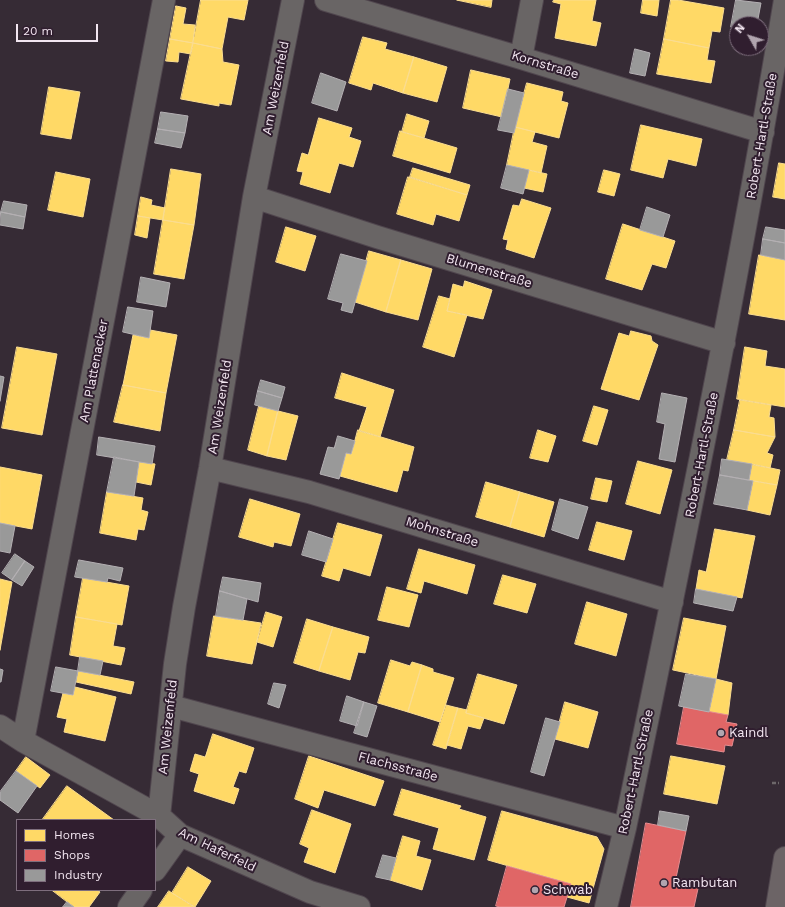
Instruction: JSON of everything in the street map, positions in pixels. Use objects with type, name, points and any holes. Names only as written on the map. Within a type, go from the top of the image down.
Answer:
[{"type":"main road","points":[[777,907],[785,858]]},
{"type":"street","name":"Am Plattenacker","points":[[23,741],[164,0]]},
{"type":"street","name":"Am Weizenfeld","points":[[159,816],[174,664],[210,468],[254,197],[293,0]]},
{"type":"street","name":"Kornstraße","points":[[326,0],[763,132]]},
{"type":"street","points":[[521,58],[532,0]]},
{"type":"street","name":"Robert-Hartl-Straße","points":[[606,907],[625,828],[724,343],[763,132],[785,0]]},
{"type":"street","name":"Blumenstraße","points":[[254,197],[377,237],[724,343]]},
{"type":"street","name":"Mohnstraße","points":[[210,468],[309,492],[672,602]]},
{"type":"street","name":"Flachsstraße","points":[[171,706],[625,828]]},
{"type":"street","name":"Am Haferfeld","points":[[0,726],[23,741],[159,816],[180,835],[310,892],[359,907]]},
{"type":"street","points":[[156,869],[180,835]]},
{"type":"street","points":[[129,907],[140,891]]},
{"type":"path","points":[[772,783],[780,783]]},
{"type":"building: Homes","points":[[201,0],[248,0],[244,20],[228,17],[222,49],[193,43]]},
{"type":"building: Homes","points":[[457,0],[492,0],[491,7]]},
{"type":"building: Homes","points":[[554,0],[596,0],[592,21],[601,23],[596,46],[555,38],[561,4],[553,2]]},
{"type":"building: Homes","points":[[643,0],[659,0],[657,16],[641,13]]},
{"type":"building: Homes","points":[[671,0],[724,8],[720,32],[712,31],[709,48],[664,39]]},
{"type":"building: Homes","points":[[176,6],[186,8],[183,24],[195,25],[193,43],[170,39]]},
{"type":"building: Homes","points":[[363,37],[387,43],[385,49],[414,57],[403,93],[373,83],[371,90],[349,83]]},
{"type":"building: Homes","points":[[170,39],[193,43],[191,54],[179,52],[178,62],[166,61]]},
{"type":"building: Homes","points":[[664,39],[709,48],[707,60],[715,61],[711,83],[657,74]]},
{"type":"building: Homes","points":[[193,43],[222,49],[223,62],[239,65],[231,105],[219,103],[219,106],[181,99]]},
{"type":"building: Homes","points":[[414,57],[447,67],[437,102],[403,93]]},
{"type":"building: Homes","points":[[471,70],[510,79],[502,117],[463,108]]},
{"type":"building: Homes","points":[[527,83],[563,92],[561,101],[568,103],[559,138],[515,127]]},
{"type":"building: Homes","points":[[49,87],[80,92],[71,139],[41,134]]},
{"type":"building: Homes","points":[[407,114],[429,121],[424,138],[402,132]]},
{"type":"building: Homes","points":[[319,118],[352,128],[349,137],[361,141],[353,167],[339,163],[330,193],[300,184],[303,172],[297,171],[302,153],[308,155]]},
{"type":"building: Homes","points":[[641,125],[702,139],[696,166],[668,159],[663,178],[631,170]]},
{"type":"building: Homes","points":[[515,127],[535,132],[532,142],[547,146],[541,173],[507,165]]},
{"type":"building: Homes","points":[[400,131],[457,148],[450,173],[393,156]]},
{"type":"building: Homes","points":[[779,163],[785,164],[785,199],[773,197]]},
{"type":"building: Homes","points":[[413,168],[470,185],[467,195],[410,177]]},
{"type":"building: Homes","points":[[171,169],[201,174],[194,225],[163,220]]},
{"type":"building: Homes","points":[[529,170],[547,174],[543,192],[524,188]]},
{"type":"building: Homes","points":[[604,170],[620,174],[614,196],[598,192]]},
{"type":"building: Homes","points":[[56,172],[90,179],[83,217],[48,210]]},
{"type":"building: Homes","points":[[408,177],[467,195],[459,221],[436,214],[433,225],[397,214]]},
{"type":"building: Homes","points":[[141,197],[152,200],[151,205],[165,208],[163,220],[138,216]]},
{"type":"building: Homes","points":[[522,199],[551,208],[534,258],[506,249],[508,240],[503,239],[513,205],[519,206]]},
{"type":"building: Homes","points":[[138,216],[150,218],[147,238],[135,235]]},
{"type":"building: Homes","points":[[163,220],[194,225],[184,279],[154,274]]},
{"type":"building: Homes","points":[[623,224],[675,241],[666,268],[652,264],[642,290],[606,279]]},
{"type":"building: Homes","points":[[286,227],[316,236],[305,271],[276,262]]},
{"type":"building: Homes","points":[[369,251],[401,260],[386,312],[355,302]]},
{"type":"building: Homes","points":[[759,255],[785,260],[785,320],[749,314]]},
{"type":"building: Homes","points":[[401,260],[432,269],[418,320],[386,312]]},
{"type":"building: Homes","points":[[465,281],[492,290],[483,319],[447,311],[453,284],[463,287]]},
{"type":"building: Homes","points":[[439,296],[450,299],[447,311],[467,315],[454,357],[423,347]]},
{"type":"building: Homes","points":[[150,330],[177,335],[166,393],[123,385],[133,335],[149,338]]},
{"type":"building: Homes","points":[[631,331],[651,336],[652,341],[658,345],[639,400],[601,389],[619,333],[629,336]]},
{"type":"building: Homes","points":[[17,347],[57,354],[42,435],[2,428]]},
{"type":"building: Homes","points":[[745,347],[767,351],[765,366],[785,369],[785,407],[737,399]]},
{"type":"building: Homes","points":[[342,373],[394,390],[380,437],[359,431],[367,407],[335,398]]},
{"type":"building: Homes","points":[[123,385],[166,393],[160,431],[114,422]]},
{"type":"building: Homes","points":[[740,400],[771,405],[769,417],[774,418],[775,437],[734,430]]},
{"type":"building: Homes","points":[[259,406],[278,411],[267,456],[248,450]]},
{"type":"building: Homes","points":[[594,406],[608,410],[597,445],[583,441]]},
{"type":"building: Homes","points":[[278,411],[298,416],[286,460],[267,456]]},
{"type":"building: Homes","points":[[358,430],[414,447],[408,471],[403,470],[397,492],[340,476],[346,453],[351,454]]},
{"type":"building: Homes","points":[[538,430],[556,436],[548,462],[530,458]]},
{"type":"building: Homes","points":[[734,430],[775,437],[767,453],[773,455],[770,468],[727,460]]},
{"type":"building: Homes","points":[[638,461],[672,470],[660,514],[626,504]]},
{"type":"building: Homes","points":[[139,462],[155,464],[151,485],[136,482]]},
{"type":"building: Homes","points":[[752,464],[780,470],[777,485],[749,480]]},
{"type":"building: Homes","points":[[0,467],[42,475],[32,529],[0,523]]},
{"type":"building: Homes","points":[[596,478],[612,481],[607,502],[591,499]]},
{"type":"building: Homes","points":[[753,481],[777,485],[770,515],[747,510]]},
{"type":"building: Homes","points":[[486,482],[520,492],[510,527],[476,517]]},
{"type":"building: Homes","points":[[107,492],[143,498],[141,510],[148,512],[144,530],[138,529],[136,540],[100,533]]},
{"type":"building: Homes","points":[[520,492],[554,502],[544,537],[510,527]]},
{"type":"building: Homes","points":[[250,499],[300,514],[291,546],[274,542],[273,547],[239,537]]},
{"type":"building: Homes","points":[[597,522],[632,531],[624,560],[589,550]]},
{"type":"building: Homes","points":[[338,523],[382,535],[370,576],[343,568],[339,581],[322,576]]},
{"type":"building: Homes","points":[[715,529],[755,536],[742,598],[696,589],[699,570],[706,572]]},
{"type":"building: Homes","points":[[419,549],[475,565],[467,594],[424,581],[421,593],[407,589]]},
{"type":"building: Homes","points":[[503,575],[536,584],[527,613],[494,604]]},
{"type":"building: Homes","points":[[83,578],[129,586],[122,625],[76,617]]},
{"type":"building: Homes","points":[[0,579],[12,582],[0,650]]},
{"type":"building: Homes","points":[[387,587],[418,595],[409,627],[378,620]]},
{"type":"building: Homes","points":[[587,602],[627,614],[616,656],[575,644]]},
{"type":"building: Homes","points":[[266,612],[282,617],[273,647],[257,642]]},
{"type":"building: Homes","points":[[214,616],[261,623],[252,664],[207,656]]},
{"type":"building: Homes","points":[[76,617],[117,624],[113,646],[125,648],[121,665],[70,655]]},
{"type":"building: Homes","points":[[684,618],[726,626],[716,679],[673,670]]},
{"type":"building: Homes","points":[[307,619],[333,627],[319,671],[294,663]]},
{"type":"building: Homes","points":[[333,627],[369,637],[365,653],[358,652],[350,680],[319,671]]},
{"type":"building: Homes","points":[[391,660],[410,666],[412,662],[422,665],[408,712],[378,703]]},
{"type":"building: Homes","points":[[422,665],[433,669],[433,672],[454,678],[440,722],[408,712]]},
{"type":"building: Homes","points":[[78,671],[134,682],[131,694],[76,682]]},
{"type":"building: Homes","points":[[478,674],[517,685],[504,724],[466,713]]},
{"type":"building: Homes","points":[[716,679],[732,683],[728,715],[709,712]]},
{"type":"building: Homes","points":[[75,687],[116,697],[105,741],[64,732],[67,719],[57,717],[63,693],[73,695]]},
{"type":"building: Homes","points":[[565,702],[598,712],[588,748],[555,739]]},
{"type":"building: Homes","points":[[446,705],[458,708],[446,749],[433,745]]},
{"type":"building: Homes","points":[[458,708],[467,710],[466,713],[484,718],[480,729],[468,726],[461,749],[447,745]]},
{"type":"building: Homes","points":[[213,734],[254,748],[246,773],[239,771],[233,787],[239,789],[234,804],[194,791],[199,774],[190,771],[195,754],[205,757]]},
{"type":"building: Homes","points":[[309,756],[384,781],[375,806],[324,790],[318,808],[295,799]]},
{"type":"building: Homes","points":[[671,756],[725,766],[717,804],[664,794]]},
{"type":"building: Homes","points":[[26,757],[50,775],[40,788],[16,771]]},
{"type":"building: Homes","points":[[67,786],[113,819],[43,819]]},
{"type":"building: Homes","points":[[402,789],[461,806],[459,809],[486,817],[474,860],[433,849],[439,828],[394,815]]},
{"type":"building: Homes","points":[[312,810],[351,824],[335,873],[304,862],[309,848],[300,844]]},
{"type":"building: Homes","points":[[502,811],[597,837],[604,849],[589,903],[567,897],[571,884],[488,860]]},
{"type":"building: Homes","points":[[403,836],[420,841],[416,856],[431,860],[422,890],[390,880]]},
{"type":"building: Homes","points":[[188,867],[211,881],[195,907],[172,893]]},
{"type":"building: Homes","points":[[53,891],[100,892],[89,907],[74,907]]},
{"type":"building: Homes","points":[[169,891],[172,893],[194,907],[158,907]]},
{"type":"building: Shops","points":[[684,707],[728,715],[726,722],[737,724],[732,746],[725,745],[724,752],[677,744]]},
{"type":"building: Shops","points":[[646,823],[686,831],[676,878],[699,884],[694,907],[631,907]]},
{"type":"building: Shops","name":"Schwab","points":[[507,866],[571,884],[564,907],[496,906]]},
{"type":"building: Industry","points":[[736,0],[761,3],[759,16],[733,16]]},
{"type":"building: Industry","points":[[635,49],[650,53],[645,76],[630,73]]},
{"type":"building: Industry","points":[[321,73],[346,82],[337,111],[312,103]]},
{"type":"building: Industry","points":[[508,89],[524,93],[514,133],[498,130]]},
{"type":"building: Industry","points":[[161,112],[188,116],[185,133],[158,129]]},
{"type":"building: Industry","points":[[158,129],[185,133],[181,148],[155,143]]},
{"type":"building: Industry","points":[[507,165],[529,170],[523,194],[501,188]]},
{"type":"building: Industry","points":[[4,201],[27,205],[25,217],[1,212]]},
{"type":"building: Industry","points":[[647,207],[670,215],[663,237],[640,230]]},
{"type":"building: Industry","points":[[1,212],[25,217],[23,229],[0,225]]},
{"type":"building: Industry","points":[[766,227],[785,230],[785,243],[763,239]]},
{"type":"building: Industry","points":[[763,239],[785,243],[785,260],[761,255]]},
{"type":"building: Industry","points":[[341,254],[367,261],[352,313],[341,310],[343,303],[328,299]]},
{"type":"building: Industry","points":[[141,277],[170,283],[166,307],[137,302]]},
{"type":"building: Industry","points":[[128,307],[153,311],[149,338],[123,332]]},
{"type":"building: Industry","points":[[0,376],[4,377],[0,401]]},
{"type":"building: Industry","points":[[261,380],[285,387],[282,398],[258,391]]},
{"type":"building: Industry","points":[[258,391],[282,398],[278,411],[255,405]]},
{"type":"building: Industry","points":[[662,393],[687,398],[675,462],[659,459],[665,424],[657,422]]},
{"type":"building: Industry","points":[[338,436],[355,441],[351,454],[346,453],[339,479],[320,474],[328,447],[334,448]]},
{"type":"building: Industry","points":[[99,437],[155,446],[152,464],[97,455]]},
{"type":"building: Industry","points":[[114,457],[139,462],[134,496],[107,492]]},
{"type":"building: Industry","points":[[722,459],[752,464],[749,480],[720,475]]},
{"type":"building: Industry","points":[[720,475],[753,481],[747,510],[714,504]]},
{"type":"building: Industry","points":[[560,499],[588,507],[578,539],[552,530]]},
{"type":"building: Industry","points":[[0,523],[15,526],[10,553],[0,551]]},
{"type":"building: Industry","points":[[309,531],[333,539],[326,562],[302,555]]},
{"type":"building: Industry","points":[[15,554],[25,561],[12,580],[2,573]]},
{"type":"building: Industry","points":[[79,560],[123,568],[120,581],[108,578],[107,582],[75,577]]},
{"type":"building: Industry","points":[[25,561],[34,567],[22,586],[12,580]]},
{"type":"building: Industry","points":[[223,577],[261,583],[258,602],[220,591]]},
{"type":"building: Industry","points":[[696,589],[737,597],[733,611],[694,603]]},
{"type":"building: Industry","points":[[220,591],[247,599],[243,620],[216,616]]},
{"type":"building: Industry","points":[[80,657],[103,661],[100,675],[78,671]]},
{"type":"building: Industry","points":[[56,667],[78,671],[73,695],[51,691]]},
{"type":"building: Industry","points":[[0,669],[3,670],[1,682],[0,682]]},
{"type":"building: Industry","points":[[686,674],[716,679],[709,712],[679,706]]},
{"type":"building: Industry","points":[[274,683],[286,685],[279,708],[268,704]]},
{"type":"building: Industry","points":[[347,696],[364,702],[357,726],[340,721]]},
{"type":"building: Industry","points":[[364,702],[377,706],[367,737],[354,733]]},
{"type":"building: Industry","points":[[546,718],[560,722],[544,776],[531,772]]},
{"type":"building: Industry","points":[[16,771],[37,786],[18,813],[0,800],[0,792]]},
{"type":"building: Industry","points":[[660,811],[689,816],[686,831],[658,825]]},
{"type":"building: Industry","points":[[383,855],[396,858],[390,880],[376,877]]},
{"type":"building: Industry","points":[[67,902],[74,907],[63,907]]},
{"type":"place","name":"Kaindl","points":[[721,733]]},
{"type":"place","name":"Rambutan","points":[[664,883]]},
{"type":"place","name":"Schwab","points":[[535,890]]}]
